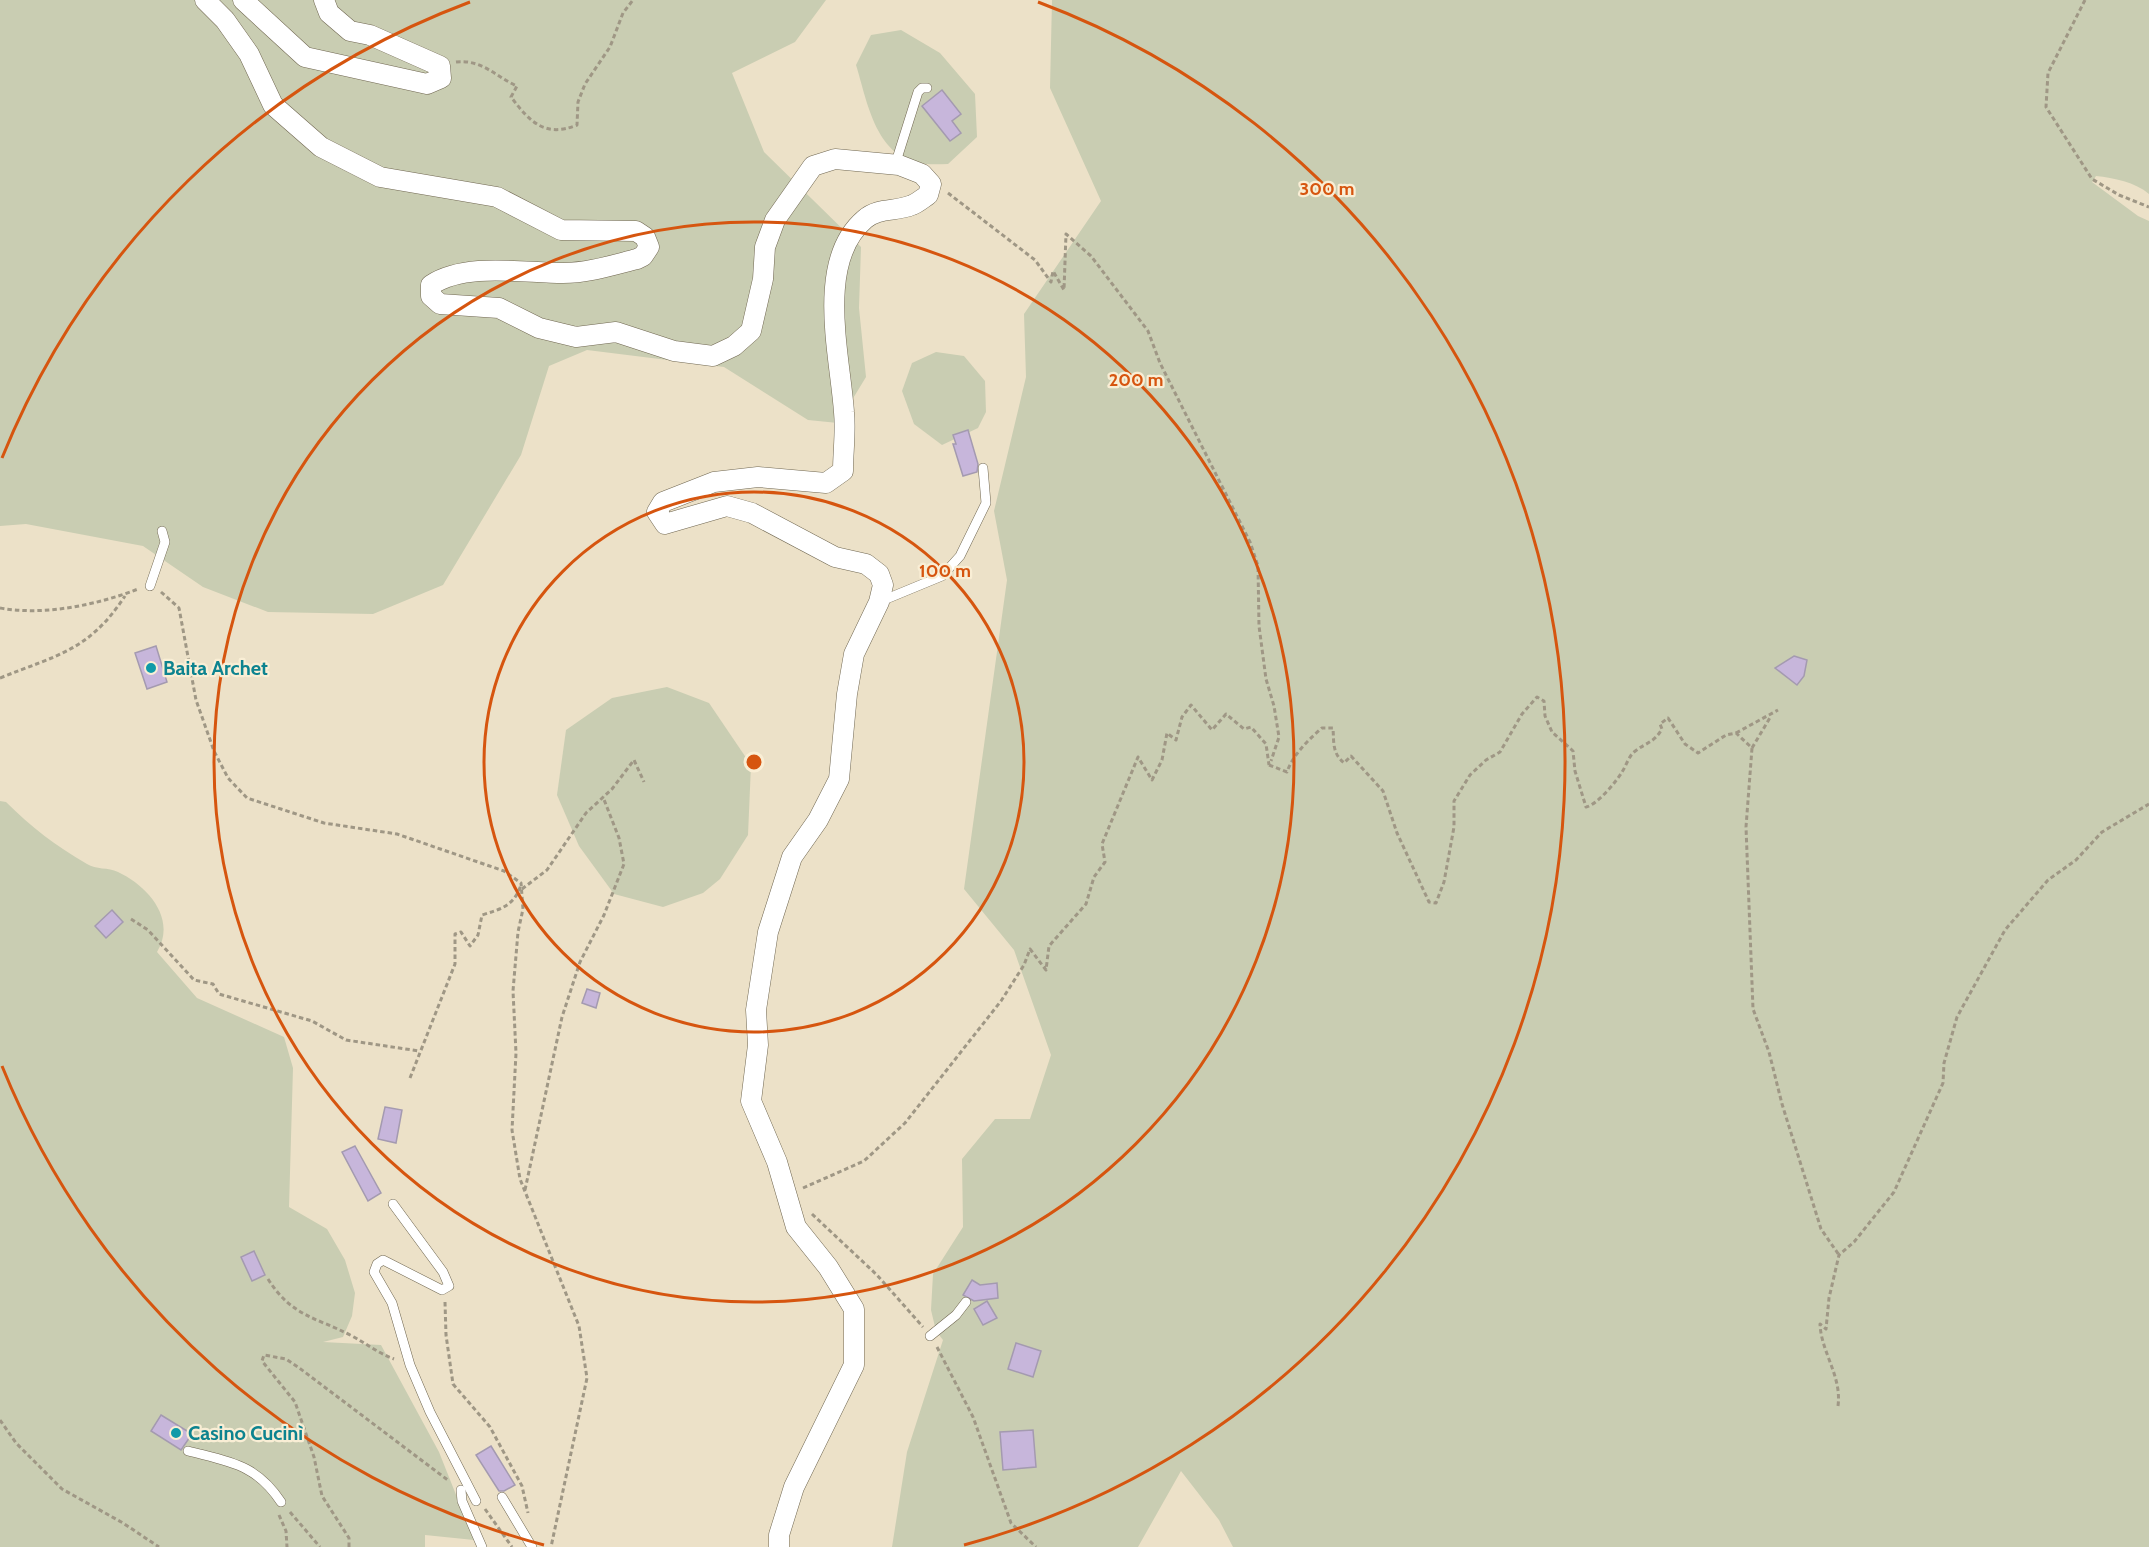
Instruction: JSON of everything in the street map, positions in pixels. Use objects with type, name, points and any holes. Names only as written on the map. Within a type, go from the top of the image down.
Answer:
[{"type":"street","points":[[204,0],[225,20],[249,54],[273,105],[321,147],[380,177],[497,197],[561,230],[636,231],[645,237],[649,247],[643,256],[590,271],[564,273],[506,270],[444,276],[431,285],[431,296],[440,304],[499,308],[539,328],[576,337],[616,332],[674,351],[713,356],[734,346],[751,331],[763,279],[765,247],[772,229],[796,187],[813,166],[835,159],[895,165],[922,174],[931,184],[928,195],[911,206],[875,211],[863,220],[847,240],[837,266],[835,308],[844,414],[843,471],[826,483],[758,477],[714,482],[663,502],[657,512],[665,524],[727,506],[752,513],[835,557],[866,564],[879,574],[883,585],[879,602],[854,654],[847,694],[839,779],[818,820],[792,857],[768,932],[756,1010],[758,1046],[751,1101],[777,1162],[796,1227],[828,1267],[854,1309],[854,1365],[794,1487],[779,1535],[779,1547]]},
{"type":"street","points":[[243,0],[305,57],[427,84],[441,78],[440,66],[370,34],[350,31],[329,13],[324,0]]},
{"type":"lane","points":[[895,165],[910,126],[918,92],[922,88],[927,88]]},
{"type":"lane","points":[[879,602],[942,576],[960,556],[986,503],[983,468]]},
{"type":"lane","points":[[150,586],[165,542],[162,531]]},
{"type":"lane","points":[[393,1204],[443,1272],[449,1286],[442,1290],[383,1260],[377,1264],[374,1272],[392,1303],[410,1365],[465,1483],[476,1501]]},
{"type":"lane","points":[[930,1336],[956,1315],[966,1302]]},
{"type":"lane","points":[[188,1451],[237,1462],[259,1476],[272,1488],[281,1502]]},
{"type":"lane","points":[[461,1490],[462,1502],[482,1547]]},
{"type":"lane","points":[[502,1497],[532,1547]]},
{"type":"path","points":[[440,66],[459,61],[491,69],[505,81],[517,86],[511,97],[525,115],[540,126],[562,131],[577,125],[578,102],[585,84],[610,47],[623,13],[633,0]]},
{"type":"path","points":[[2085,0],[2048,73],[2046,106],[2092,179],[2119,195],[2149,207]]},
{"type":"path","points":[[944,190],[1035,260],[1051,282],[1053,272],[1064,290],[1066,234],[1091,256],[1149,331],[1160,363],[1246,534],[1258,566],[1259,626],[1266,679],[1274,706],[1279,737],[1269,765]]},
{"type":"path","points":[[0,608],[19,612],[75,606],[150,586],[165,594],[179,608],[195,700],[214,751],[228,778],[247,798],[324,824],[397,834],[504,871],[521,883],[523,909],[518,932],[513,990],[516,1053],[512,1130],[520,1179],[579,1326],[587,1378],[551,1547]]},
{"type":"path","points":[[0,678],[65,653],[90,638],[111,617],[126,594]]},
{"type":"path","points":[[1269,765],[1287,772],[1291,759],[1315,734],[1322,728],[1333,728],[1334,751],[1339,759],[1344,763],[1351,756],[1383,791],[1397,834],[1429,902],[1436,903],[1444,882],[1452,838],[1454,801],[1470,775],[1486,759],[1500,752],[1522,714],[1537,697],[1544,701],[1545,716],[1552,732],[1573,751],[1575,771],[1586,807],[1592,806],[1605,794],[1621,774],[1633,752],[1657,739],[1662,729],[1660,724],[1668,718],[1685,744],[1698,753],[1726,735],[1736,733],[1772,715]]},
{"type":"path","points":[[797,1192],[812,1182],[864,1161],[905,1123],[1001,1001],[1024,965],[1030,949],[1046,970],[1049,946],[1086,904],[1094,877],[1105,862],[1102,844],[1138,758],[1152,780],[1162,760],[1167,733],[1176,740],[1182,717],[1191,705],[1212,730],[1226,714],[1244,729],[1251,727],[1266,744],[1269,765]]},
{"type":"path","points":[[1778,710],[1763,726],[1752,748],[1746,826],[1753,1009],[1769,1052],[1782,1104],[1821,1228],[1839,1255]]},
{"type":"path","points":[[1736,733],[1752,748]]},
{"type":"path","points":[[522,889],[547,870],[586,813],[603,797],[634,760],[644,782]]},
{"type":"path","points":[[525,1192],[562,1017],[580,962],[604,915],[624,864],[619,838],[603,797]]},
{"type":"path","points":[[1838,1406],[1840,1394],[1837,1380],[1820,1336],[1820,1323],[1826,1329],[1839,1255],[1854,1242],[1894,1192],[1943,1083],[1944,1064],[1957,1017],[2005,930],[2048,880],[2076,860],[2102,832],[2149,804]]},
{"type":"path","points":[[410,1078],[455,964],[455,934],[461,932],[470,946],[478,935],[482,915],[501,912],[518,893],[521,883]]},
{"type":"path","points":[[131,919],[148,930],[194,980],[213,984],[219,994],[312,1021],[346,1040],[419,1051]]},
{"type":"path","points":[[807,1206],[877,1275],[930,1336],[973,1417],[1011,1523],[1036,1547]]},
{"type":"path","points":[[268,1279],[279,1296],[310,1320],[354,1337],[375,1353],[410,1365]]},
{"type":"path","points":[[445,1317],[453,1384],[490,1427],[522,1486],[529,1517]]},
{"type":"path","points":[[349,1547],[349,1538],[322,1496],[314,1457],[295,1402],[262,1361],[264,1355],[286,1359],[298,1367],[461,1490]]},
{"type":"path","points":[[0,1420],[16,1443],[62,1489],[123,1523],[159,1547]]},
{"type":"path","points":[[476,1501],[484,1508],[512,1547]]},
{"type":"path","points":[[286,1547],[286,1531],[276,1507],[281,1502],[320,1547]]},
{"type":"green space","points":[[0,0],[826,0],[795,42],[732,73],[764,152],[861,247],[859,308],[866,377],[838,423],[808,420],[724,367],[587,350],[549,366],[521,455],[443,585],[373,614],[268,612],[203,587],[143,546],[26,524],[0,526]]},
{"type":"green space","points":[[1052,0],[2149,0],[2149,194],[2137,186],[2117,179],[2096,176],[2092,182],[2138,216],[2149,221],[2149,1547],[1233,1547],[1219,1520],[1181,1471],[1138,1547],[892,1547],[907,1452],[943,1340],[936,1331],[931,1310],[933,1274],[963,1227],[962,1159],[995,1119],[1030,1119],[1051,1055],[1014,950],[964,889],[1007,580],[994,511],[1026,377],[1024,314],[1101,201],[1050,88]]},
{"type":"green space","points":[[901,30],[940,53],[975,94],[977,137],[948,164],[922,164],[904,158],[883,138],[869,109],[856,65],[871,35]]},
{"type":"green space","points":[[936,352],[964,356],[985,381],[986,412],[978,428],[942,445],[914,424],[902,391],[912,363]]},
{"type":"green space","points":[[667,687],[709,703],[751,765],[748,835],[720,879],[703,893],[663,907],[614,894],[579,846],[557,795],[566,730],[612,698]]},
{"type":"green space","points":[[0,801],[6,802],[35,828],[75,857],[91,866],[118,872],[140,886],[149,895],[161,916],[164,928],[157,952],[197,998],[284,1037],[293,1068],[289,1207],[327,1229],[345,1260],[355,1293],[352,1316],[343,1337],[323,1342],[381,1345],[439,1452],[474,1540],[425,1535],[425,1547],[0,1547]]},
{"type":"building","points":[[942,90],[961,114],[952,121],[961,133],[950,141],[922,106]]},
{"type":"building","points":[[968,430],[978,464],[977,472],[963,476],[953,444],[956,444],[953,435]]},
{"type":"building","name":"Baita Archet","points":[[156,646],[167,682],[147,689],[135,653]]},
{"type":"building","points":[[1794,656],[1807,660],[1804,676],[1797,685],[1775,668]]},
{"type":"building","points":[[112,910],[123,922],[106,938],[95,926]]},
{"type":"building","points":[[587,989],[600,993],[596,1008],[582,1003]]},
{"type":"building","points":[[385,1107],[402,1110],[396,1143],[378,1139]]},
{"type":"building","points":[[355,1146],[381,1193],[368,1201],[342,1152]]},
{"type":"building","points":[[254,1251],[265,1275],[252,1281],[241,1257]]},
{"type":"building","points":[[972,1280],[980,1285],[997,1283],[998,1298],[974,1301],[963,1295]]},
{"type":"building","points":[[987,1301],[997,1318],[983,1325],[974,1309]]},
{"type":"building","points":[[1016,1343],[1041,1351],[1033,1377],[1008,1369]]},
{"type":"building","name":"Casino Cucinì","points":[[161,1415],[192,1434],[181,1450],[151,1431]]},
{"type":"building","points":[[1033,1430],[1036,1467],[1003,1470],[1000,1432]]},
{"type":"building","points":[[491,1446],[515,1485],[504,1491],[499,1491],[476,1455]]},
{"type":"place","name":"Baita Archet","points":[[151,668]]},
{"type":"place","name":"Casino Cucinì","points":[[176,1433]]}]
